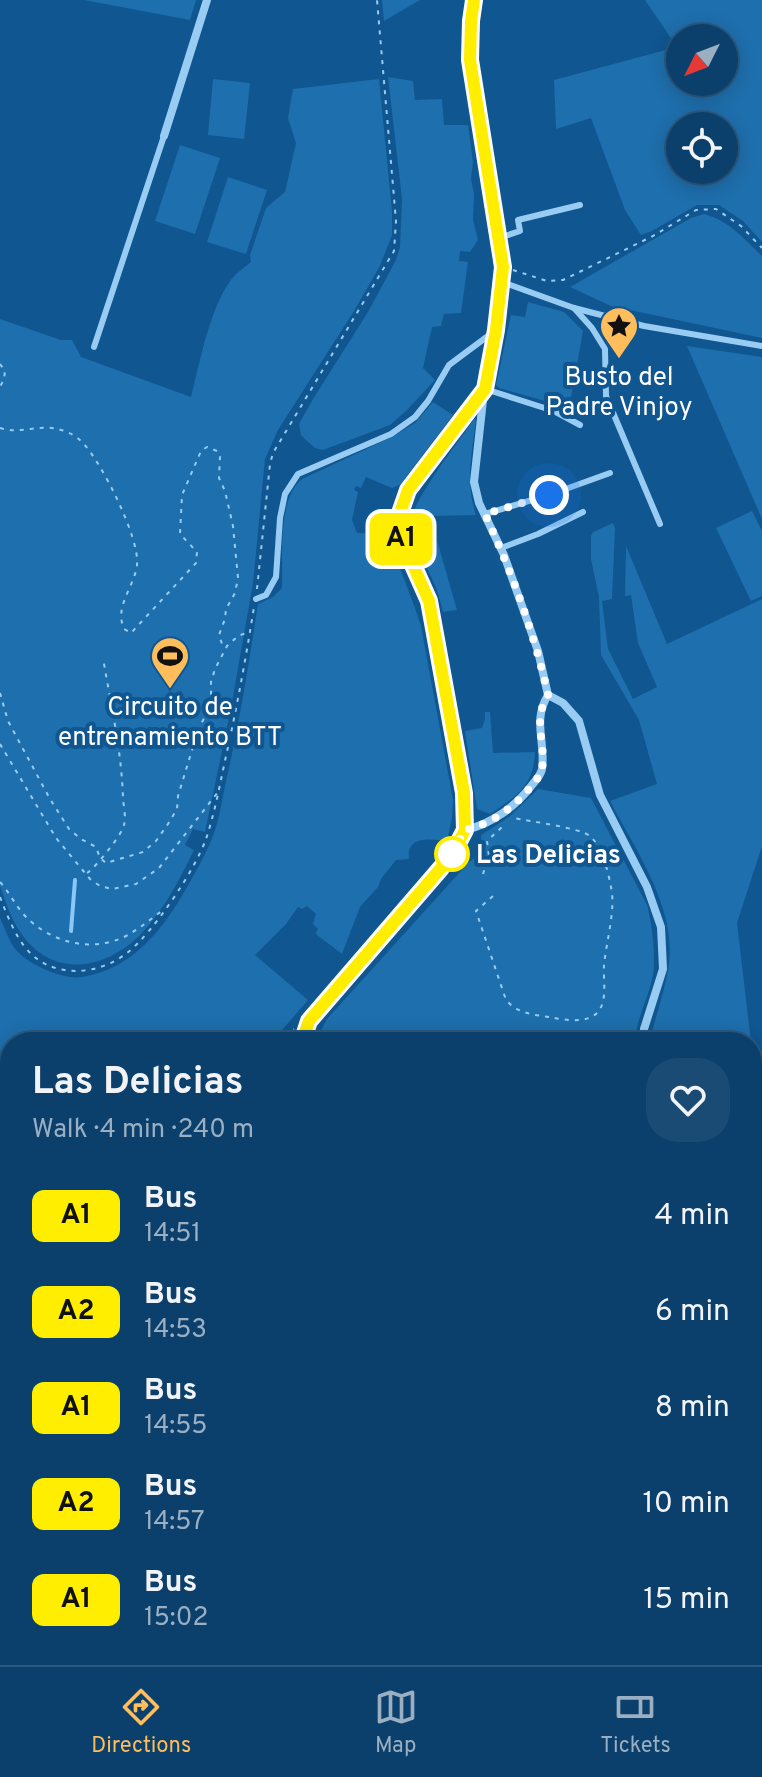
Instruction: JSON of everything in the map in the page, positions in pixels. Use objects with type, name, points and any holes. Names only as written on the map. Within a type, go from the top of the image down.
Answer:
[{"type":"street","points":[[164,136],[207,0]]},
{"type":"street","points":[[465,830],[479,827],[511,806],[542,772],[540,708],[548,695],[538,651],[501,548],[479,503],[474,482],[503,267],[470,60],[474,0]]},
{"type":"street","points":[[305,1032],[309,1021],[441,868],[465,830],[464,793],[429,601],[401,538],[399,516],[408,490],[485,389]]},
{"type":"street","points":[[548,695],[563,703],[579,721],[600,795],[647,887],[661,927],[663,969],[644,1032]]},
{"type":"lane","points":[[94,347],[164,136]]},
{"type":"lane","points":[[499,238],[520,231],[518,220],[580,205]]},
{"type":"lane","points":[[502,282],[574,308],[644,326],[762,346]]},
{"type":"lane","points":[[574,308],[605,349],[606,396],[660,524]]},
{"type":"lane","points":[[256,599],[266,595],[276,577],[285,494],[298,474],[391,434],[415,417],[449,365],[496,330]]},
{"type":"lane","points":[[485,389],[554,411],[580,425]]},
{"type":"lane","points":[[485,514],[610,473]]},
{"type":"lane","points":[[501,548],[583,512]]},
{"type":"path","points":[[0,897],[15,934],[26,950],[54,967],[77,971],[102,967],[127,954],[151,929],[184,881],[205,841],[239,697],[256,599],[273,453],[394,251],[396,221],[377,0]]},
{"type":"path","points":[[503,267],[547,281],[563,280],[653,236],[696,210],[716,209],[741,226],[762,248]]},
{"type":"path","points":[[0,364],[5,371],[0,387]]},
{"type":"path","points":[[0,428],[11,430],[46,426],[64,430],[81,441],[96,458],[135,541],[138,564],[120,614],[124,629],[131,633],[196,563],[197,552],[180,534],[182,495],[201,451],[207,447],[217,451],[220,457],[219,478],[233,526],[238,566],[238,586],[227,604],[219,635],[222,644],[227,646]]},
{"type":"path","points":[[0,693],[8,721],[50,799],[69,829],[96,847],[100,858],[106,863],[143,852],[168,824],[177,809],[178,796],[199,727],[212,704],[211,682],[215,669],[227,646],[238,636],[250,632]]},
{"type":"path","points":[[86,874],[95,868],[113,845],[124,825],[123,779],[103,658]]},
{"type":"path","points":[[0,744],[56,838],[86,874],[100,886],[112,889],[136,884],[159,868],[219,791]]},
{"type":"path","points":[[483,874],[489,856],[487,841],[512,818],[588,835],[597,846],[612,888],[603,1005],[597,1013],[581,1020],[559,1019],[527,1014],[506,1000],[476,911],[493,896]]},
{"type":"path","points":[[0,882],[27,918],[42,930],[73,944],[109,943],[128,935],[167,907]]},
{"type":"path","points":[[290,1032],[309,1021]]},
{"type":"shaded area","points":[[84,0],[196,0],[190,20]]},
{"type":"shaded area","points":[[382,0],[420,0],[384,21]]},
{"type":"shaded area","points":[[645,0],[762,0],[762,242],[743,221],[719,205],[697,205],[641,235],[625,210],[591,118],[556,129],[554,80],[666,50],[666,96],[738,96],[738,24],[666,24],[666,31]]},
{"type":"shaded area","points":[[388,77],[413,81],[415,100],[442,99],[444,125],[468,125],[473,162],[473,220],[478,240],[470,252],[460,251],[459,261],[468,262],[461,313],[444,314],[441,326],[432,327],[423,368],[435,380],[390,425],[323,450],[315,448],[301,435],[299,424],[368,312],[400,247],[402,199]]},
{"type":"shaded area","points":[[213,79],[250,83],[244,139],[208,135]]},
{"type":"shaded area","points":[[379,79],[392,235],[380,266],[278,430],[265,459],[253,583],[205,832],[193,829],[185,845],[194,850],[177,883],[149,925],[128,946],[98,961],[82,964],[66,964],[51,959],[36,950],[19,931],[0,886],[0,319],[61,340],[72,340],[81,357],[191,397],[220,299],[236,274],[251,262],[250,255],[266,208],[285,192],[296,143],[288,118],[293,89]]},
{"type":"shaded area","points":[[180,145],[220,158],[195,234],[155,221]]},
{"type":"shaded area","points":[[228,177],[267,190],[246,254],[207,242]]},
{"type":"shaded area","points":[[704,214],[729,226],[762,256],[762,338],[611,306],[570,287],[691,218]]},
{"type":"shaded area","points":[[528,302],[564,312],[583,331],[569,408],[496,385],[511,315],[525,317]]},
{"type":"shaded area","points":[[687,346],[762,357],[762,519]]},
{"type":"shaded area","points":[[433,402],[453,415],[400,485],[392,488],[366,477],[361,488],[356,486],[354,490],[358,492],[352,520],[357,533],[387,534],[421,626],[453,800],[447,841],[427,839],[415,842],[409,851],[409,859],[396,860],[360,907],[342,954],[317,935],[318,929],[313,924],[316,914],[307,906],[302,909],[298,907],[286,924],[255,955],[308,1000],[280,1032],[0,1032],[0,918],[11,943],[22,956],[47,970],[82,977],[118,965],[147,942],[171,913],[208,847],[219,815],[258,604],[273,597],[282,588],[283,530],[288,500],[302,479],[415,423]]},
{"type":"shaded area","points":[[474,419],[470,479],[476,515],[430,516],[457,610],[443,612],[410,525],[427,487]]},
{"type":"shaded area","points":[[752,511],[762,531],[762,596],[751,601],[716,528]]},
{"type":"shaded area","points":[[613,523],[615,528],[612,599],[602,601],[608,649],[633,699],[657,687],[638,643],[631,595],[625,596],[626,546],[667,644],[762,599],[762,846],[737,923],[750,1032],[652,1032],[668,972],[670,942],[652,879],[610,801],[657,784],[639,720],[601,655],[599,597],[591,559],[593,532]]},
{"type":"shaded area","points":[[485,712],[490,712],[493,753],[535,752],[531,774],[522,789],[490,814],[477,809],[465,731],[482,728]]},
{"type":"shaded area","points":[[538,789],[591,798],[647,905],[654,967],[637,1032],[320,1032],[327,1019],[469,862],[482,853],[481,835],[509,817]]},
{"type":"waterway","points":[[71,931],[75,880]]},
{"type":"bus line","name":"A1","points":[[305,1032],[309,1021],[328,997],[441,868],[465,830],[464,793],[429,601],[401,538],[399,516],[408,490],[485,389],[496,330],[503,267],[470,60],[474,0]]},
{"type":"place","name":"Busto del Padre Vinjoy","points":[[619,360]]},
{"type":"place","name":"Circuito de entrenamiento BTT","points":[[170,690]]},
{"type":"place","name":"Las Delicias","points":[[452,854]]},
{"type":"route","points":[[452,854],[449,859],[465,830],[479,827],[511,806],[542,772],[540,708],[548,695],[538,651],[504,555],[485,514],[549,495]]}]
